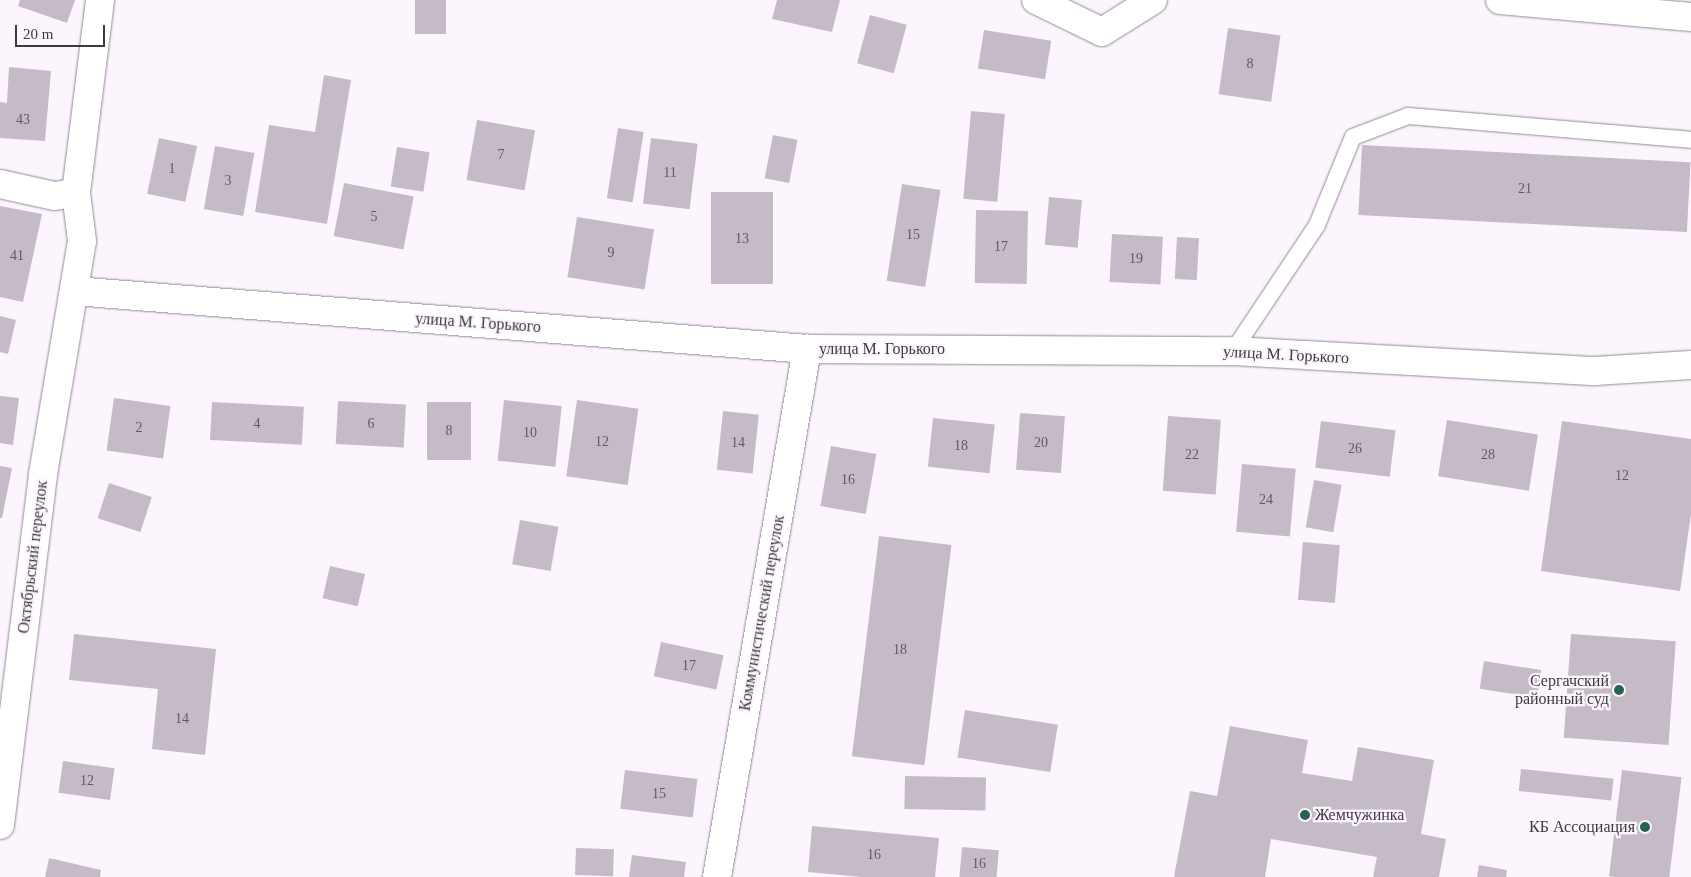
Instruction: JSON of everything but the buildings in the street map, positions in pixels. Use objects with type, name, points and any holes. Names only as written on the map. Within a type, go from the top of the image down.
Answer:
[{"type":"street","points":[[0,184],[54,196],[76,193],[100,0]]},
{"type":"street","points":[[1036,0],[1102,32],[1153,0]]},
{"type":"street","points":[[1500,0],[1691,17]]},
{"type":"street","name":"Октябрьский переулок","points":[[0,825],[43,474],[82,241],[76,193]]},
{"type":"street","name":"улица М. Горького","points":[[74,291],[807,349],[1233,351],[1595,370],[1691,365]]},
{"type":"street","name":"Коммунистический переулок","points":[[717,877],[807,349]]},
{"type":"lane","points":[[1233,351],[1317,225],[1354,137],[1408,116],[1691,140]]},
{"type":"place","name":"Сергачский районный суд","points":[[1619,690]]},
{"type":"place","name":"Жемчужинка","points":[[1305,815]]},
{"type":"place","name":"КБ Ассоциация","points":[[1645,827]]}]
